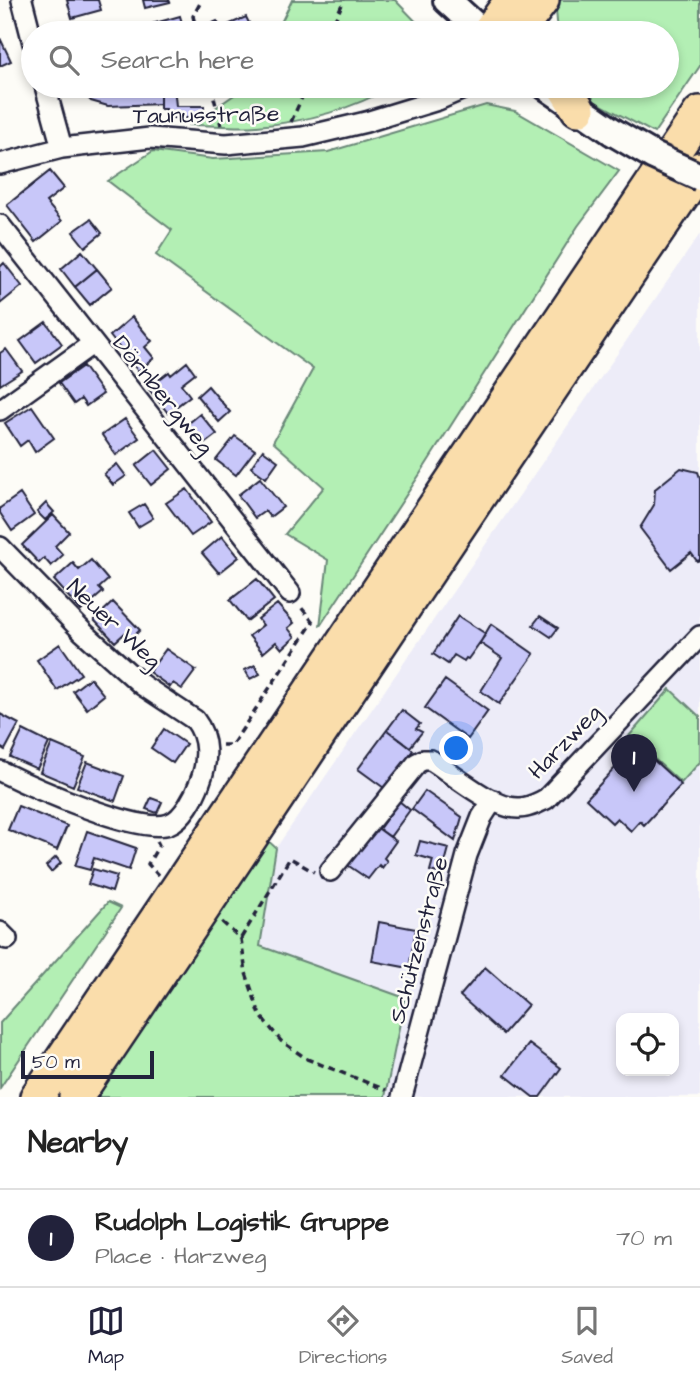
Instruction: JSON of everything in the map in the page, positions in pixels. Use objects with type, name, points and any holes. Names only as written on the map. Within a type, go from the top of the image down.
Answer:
[{"type":"highway","points":[[497,21],[512,0]]},
{"type":"highway","points":[[527,21],[544,0]]},
{"type":"highway","points":[[544,0],[545,21]]},
{"type":"highway","points":[[37,1097],[700,113]]},
{"type":"highway","points":[[76,1097],[475,505],[564,367],[700,169]]},
{"type":"main road","points":[[447,0],[470,21]]},
{"type":"main road","points":[[572,98],[613,132],[654,156],[700,177]]},
{"type":"street","points":[[22,0],[27,21]]},
{"type":"street","points":[[48,98],[62,148]]},
{"type":"street","name":"Taunusstraße","points":[[411,107],[423,98]]},
{"type":"street","name":"Taunusstraße","points":[[0,164],[62,148],[150,138],[226,144],[283,140],[344,128],[441,98]]},
{"type":"street","name":"Dörnbergweg","points":[[0,225],[290,593]]},
{"type":"street","points":[[0,410],[92,344]]},
{"type":"street","name":"Neuer Weg","points":[[0,547],[83,632],[142,685],[195,720],[203,737]]},
{"type":"street","name":"Harzweg","points":[[330,871],[417,763],[423,760],[431,760],[502,805],[518,808],[533,806],[545,799],[700,636]]},
{"type":"street","points":[[0,771],[25,784],[129,822],[162,826],[171,824],[189,804],[202,777],[206,758],[203,737]]},
{"type":"street","name":"Schützenstraße","points":[[402,1097],[467,855],[482,817],[493,800]]},
{"type":"path","points":[[194,21],[193,16],[202,0]]},
{"type":"path","points":[[334,21],[344,0]]},
{"type":"path","points":[[214,98],[226,144]]},
{"type":"path","points":[[283,140],[302,98]]},
{"type":"path","points":[[203,737],[232,745],[313,622],[290,593]]},
{"type":"path","points":[[158,875],[148,864],[159,845]]},
{"type":"path","points":[[241,939],[290,859],[313,872],[330,871]]},
{"type":"path","points":[[217,917],[241,939],[246,973],[260,1015],[281,1041],[307,1059],[385,1088],[392,1097]]},
{"type":"shaded area","points":[[700,234],[700,1097],[385,1097],[405,998],[260,946],[276,848]]},
{"type":"green space","points":[[292,0],[395,0],[415,21],[282,21]]},
{"type":"green space","points":[[559,0],[700,0],[700,66],[679,97],[679,21],[557,21]]},
{"type":"green space","points":[[230,98],[369,98],[327,113],[275,124],[249,127],[191,125]]},
{"type":"green space","points":[[588,98],[678,98],[654,133]]},
{"type":"green space","points":[[486,105],[515,111],[619,171],[578,226],[320,626],[328,560],[285,534],[324,487],[273,442],[313,369],[156,255],[172,230],[108,181],[153,151],[213,159],[328,152]]},
{"type":"green space","points":[[670,689],[700,717],[700,762],[681,783],[629,736]]},
{"type":"green space","points":[[264,837],[276,848],[260,946],[405,998],[385,1097],[90,1097]]},
{"type":"green space","points":[[108,902],[121,908],[0,1088],[0,1023]]},
{"type":"building","points":[[67,0],[98,0],[101,10],[72,18]]},
{"type":"building","points":[[143,0],[169,0],[170,2],[145,8]]},
{"type":"building","points":[[180,16],[181,21],[162,21]]},
{"type":"building","points":[[0,38],[11,61],[0,66]]},
{"type":"building","points":[[88,98],[160,98],[160,104],[108,106]]},
{"type":"building","points":[[160,98],[175,98],[176,106],[204,106],[204,118],[166,118],[166,109],[160,109]]},
{"type":"building","points":[[50,171],[64,188],[46,202],[62,221],[36,242],[7,205]]},
{"type":"building","points":[[91,219],[102,233],[85,247],[73,232]]},
{"type":"building","points":[[82,251],[97,269],[75,287],[61,269]]},
{"type":"building","points":[[4,263],[22,286],[0,304],[0,267]]},
{"type":"building","points":[[97,269],[112,287],[90,305],[75,287]]},
{"type":"building","points":[[132,317],[152,341],[145,347],[154,358],[138,371],[110,336]]},
{"type":"building","points":[[46,322],[62,344],[36,363],[20,341]]},
{"type":"building","points":[[6,349],[22,371],[0,385],[0,353]]},
{"type":"building","points":[[187,362],[195,373],[181,384],[190,396],[168,413],[148,388]]},
{"type":"building","points":[[83,366],[103,394],[86,406],[81,399],[74,404],[59,383]]},
{"type":"building","points":[[208,386],[230,412],[219,422],[197,396]]},
{"type":"building","points":[[32,406],[54,438],[35,452],[28,440],[20,446],[5,423]]},
{"type":"building","points":[[200,414],[217,434],[200,447],[184,427]]},
{"type":"building","points":[[125,419],[139,438],[116,455],[102,435]]},
{"type":"building","points":[[235,436],[255,450],[236,475],[216,460]]},
{"type":"building","points":[[156,450],[171,469],[151,485],[136,466]]},
{"type":"building","points":[[263,450],[278,461],[266,478],[251,467]]},
{"type":"building","points":[[117,464],[126,476],[113,485],[104,474]]},
{"type":"building","points":[[681,468],[698,472],[700,478],[700,560],[697,561],[691,553],[671,569],[640,528],[654,505],[655,489]]},
{"type":"building","points":[[260,478],[283,507],[270,517],[265,511],[255,518],[238,495]]},
{"type":"building","points":[[187,489],[211,522],[191,536],[166,503]]},
{"type":"building","points":[[20,494],[34,515],[12,531],[0,513],[0,508]]},
{"type":"building","points":[[46,503],[54,512],[45,520],[37,512]]},
{"type":"building","points":[[144,504],[153,518],[138,527],[129,513]]},
{"type":"building","points":[[53,515],[69,532],[55,546],[63,555],[51,566],[44,558],[39,563],[22,545]]},
{"type":"building","points":[[222,536],[239,557],[219,573],[202,553]]},
{"type":"building","points":[[91,560],[108,580],[99,588],[103,592],[81,611],[54,580],[73,563],[79,570]]},
{"type":"building","points":[[257,579],[274,600],[247,621],[230,600]]},
{"type":"building","points":[[113,602],[140,630],[131,639],[125,633],[115,642],[94,620]]},
{"type":"building","points":[[277,604],[294,623],[288,628],[295,637],[282,649],[276,642],[263,653],[249,636],[263,625],[258,619]]},
{"type":"building","points":[[458,616],[486,634],[468,659],[464,661],[454,655],[448,664],[433,654]]},
{"type":"building","points":[[540,616],[558,628],[551,637],[533,625]]},
{"type":"building","points":[[491,624],[534,654],[499,704],[481,691],[502,658],[480,643]]},
{"type":"building","points":[[60,644],[81,674],[57,690],[37,660]]},
{"type":"building","points":[[166,649],[196,670],[182,689],[173,683],[170,687],[149,672]]},
{"type":"building","points":[[255,665],[260,674],[250,679],[245,670]]},
{"type":"building","points":[[90,678],[104,695],[87,709],[73,691]]},
{"type":"building","points":[[445,680],[488,711],[468,739],[425,708]]},
{"type":"building","points":[[402,710],[420,724],[416,729],[422,732],[410,747],[387,730]]},
{"type":"building","points":[[0,714],[19,724],[5,750],[0,747]]},
{"type":"building","points":[[164,729],[186,744],[173,763],[151,748]]},
{"type":"building","points":[[23,730],[49,743],[37,769],[10,757]]},
{"type":"building","points":[[387,730],[413,750],[400,768],[403,770],[395,782],[392,779],[384,788],[358,769]]},
{"type":"building","points":[[52,743],[85,757],[73,786],[40,772]]},
{"type":"building","points":[[632,750],[643,759],[647,754],[681,785],[644,825],[640,821],[631,831],[617,818],[612,823],[586,799]]},
{"type":"building","points":[[87,762],[124,776],[115,801],[77,787]]},
{"type":"building","points":[[425,791],[462,817],[455,841],[412,809]]},
{"type":"building","points":[[151,798],[162,802],[157,813],[146,809]]},
{"type":"building","points":[[399,801],[410,810],[390,837],[379,829]]},
{"type":"building","points":[[18,806],[67,826],[57,850],[8,830]]},
{"type":"building","points":[[375,826],[396,841],[384,858],[387,861],[382,868],[379,865],[368,879],[346,864]]},
{"type":"building","points":[[87,831],[136,848],[129,870],[94,858],[90,870],[75,866]]},
{"type":"building","points":[[420,841],[449,848],[442,874],[430,871],[433,860],[416,855]]},
{"type":"building","points":[[56,857],[61,863],[51,872],[46,866]]},
{"type":"building","points":[[93,869],[117,876],[112,892],[88,884]]},
{"type":"building","points":[[379,922],[416,929],[409,968],[372,961]]},
{"type":"building","points":[[485,967],[528,1005],[503,1034],[460,996]]},
{"type":"building","points":[[529,1044],[561,1068],[540,1097],[533,1097],[505,1075]]},
{"type":"place","name":"Rudolph Logistik Gruppe","points":[[634,792]]}]
